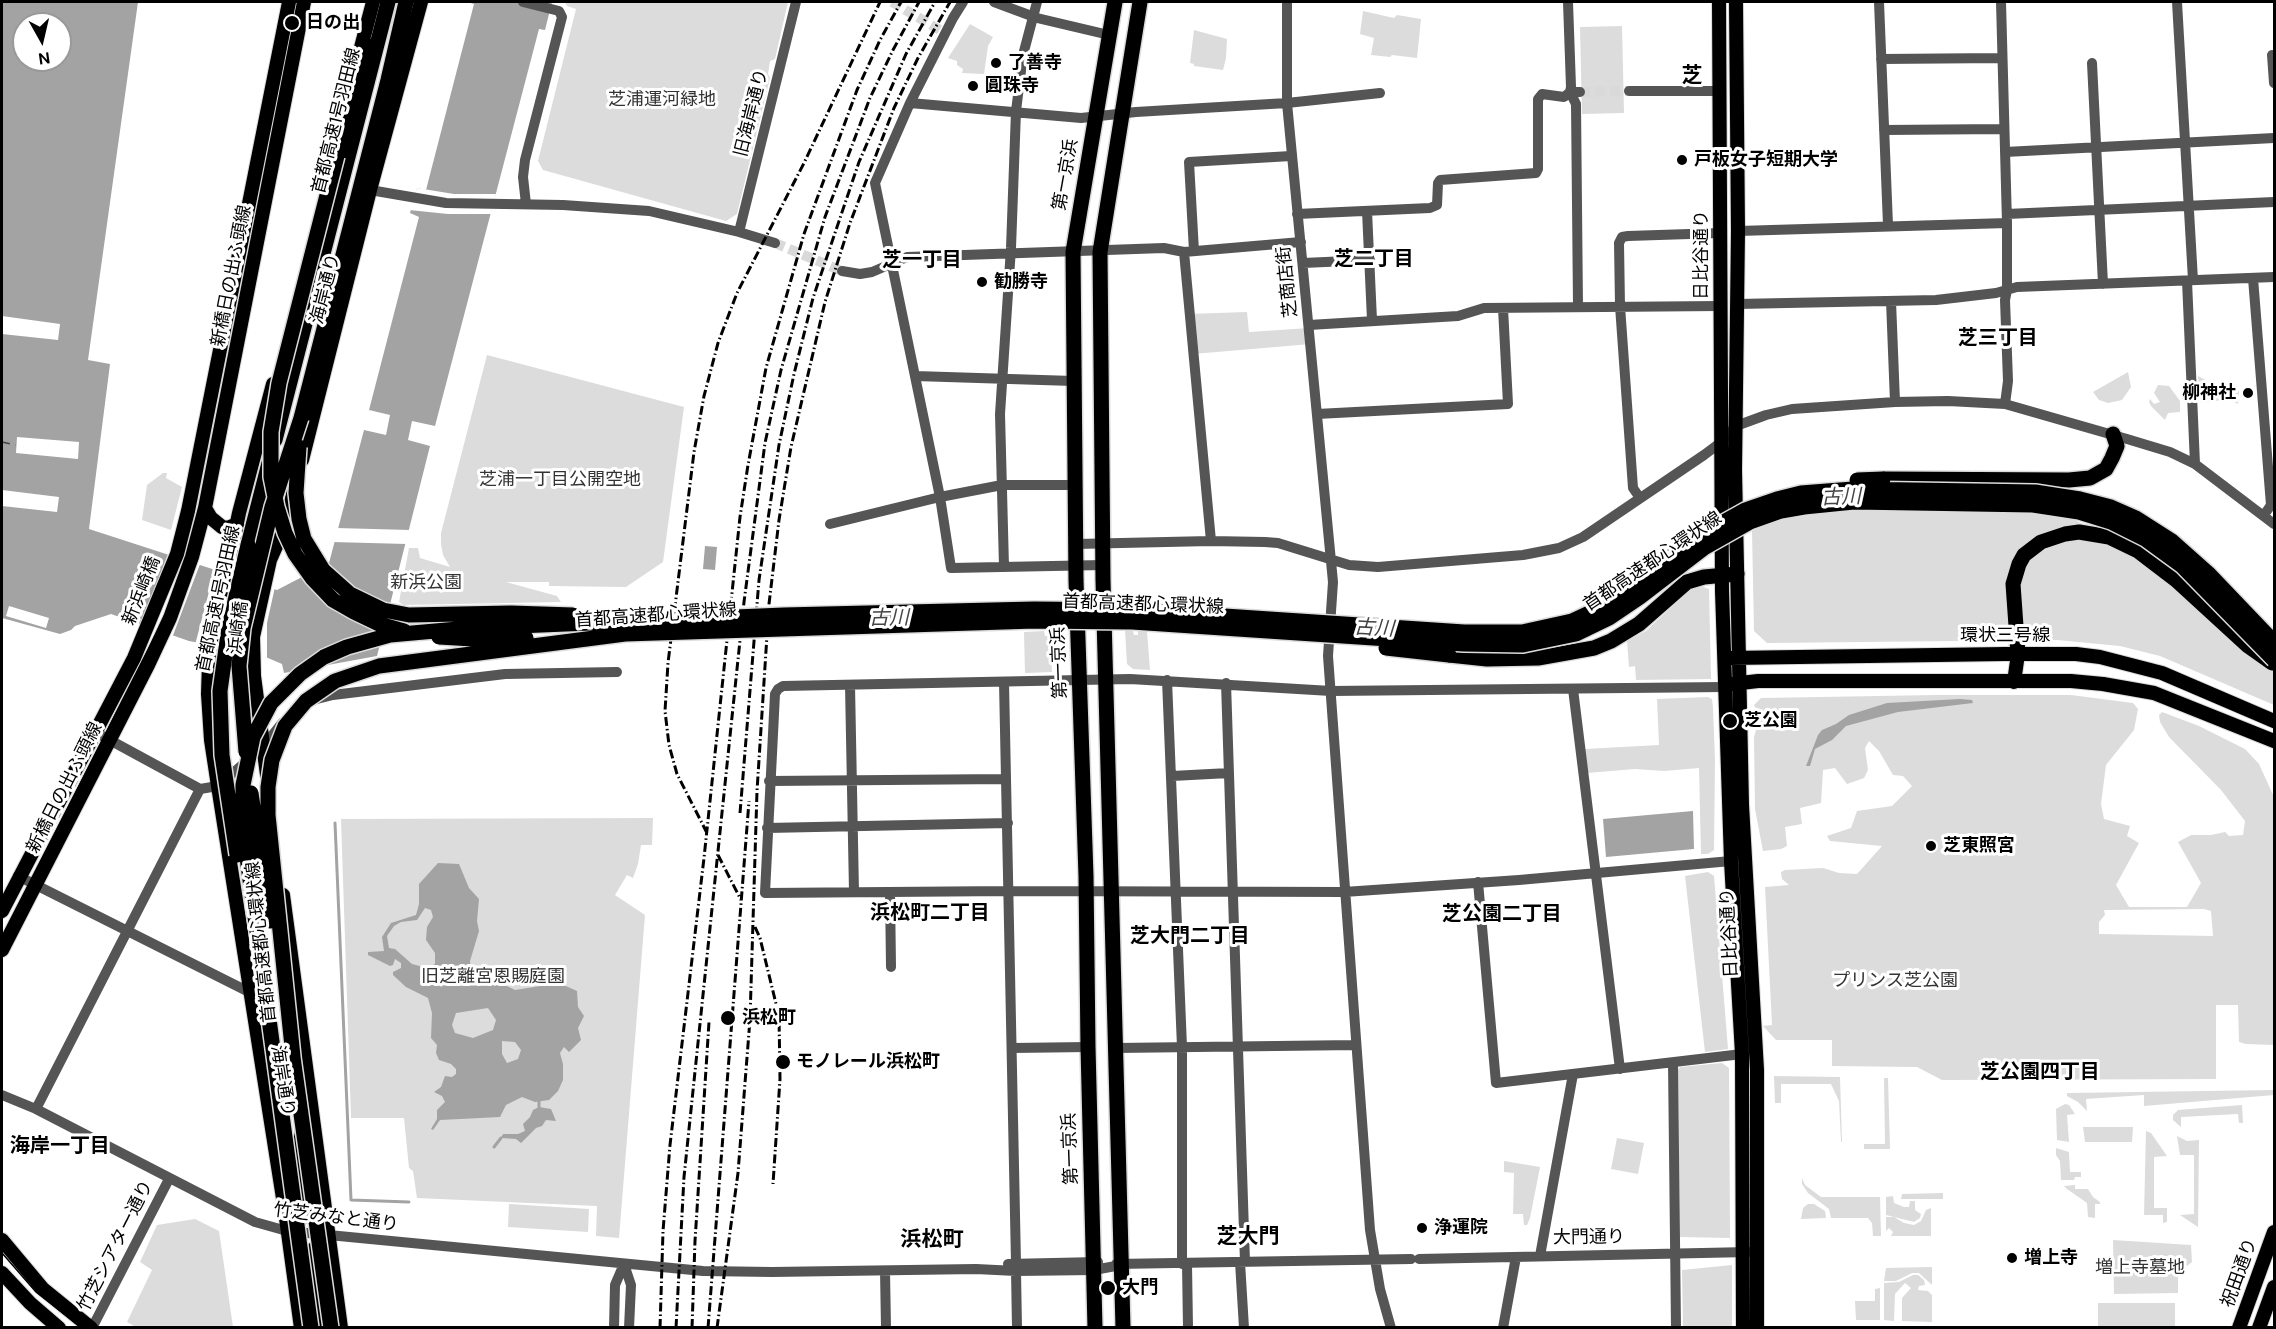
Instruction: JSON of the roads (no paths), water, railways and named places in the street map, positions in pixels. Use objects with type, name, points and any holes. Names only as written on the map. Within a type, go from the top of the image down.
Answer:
[{"type":"highway","name":"首都高速1号羽田線","points":[[381,2],[337,156],[285,358],[271,432],[270,464],[280,520],[295,554],[312,578],[333,600],[354,612],[392,628],[426,636],[473,639],[625,634]]},
{"type":"highway","name":"首都高速1号羽田線","points":[[275,1068],[225,780],[220,714],[222,669],[248,545],[381,2]]},
{"type":"highway","points":[[388,80],[406,2]]},
{"type":"highway","points":[[388,80],[414,2]]},
{"type":"highway","name":"第一京浜","points":[[1095,1328],[1077,597],[1073,252],[1115,2]]},
{"type":"highway","points":[[1122,1328],[1102,544],[1100,252],[1140,2]]},
{"type":"highway","name":"首都高速都心環状線","points":[[331,1328],[294,1066],[251,792],[239,666],[243,628],[267,529],[302,418],[388,80]]},
{"type":"highway","name":"首都高速都心環状線","points":[[302,418],[296,494],[302,530],[308,547],[323,570],[350,594],[383,610],[409,615],[531,613],[657,620]]},
{"type":"highway","points":[[1700,536],[1733,511],[1780,490],[1883,479],[2081,480],[2099,475],[2106,469],[2117,444]]},
{"type":"highway","name":"首都高速都心環状線","points":[[311,1328],[248,865],[243,801],[245,768],[253,737],[279,693],[324,657],[347,646],[390,635],[442,629],[975,610],[1088,609],[1464,632],[1522,632],[1572,621],[1602,607],[1700,536],[1731,517],[1761,504],[1801,493],[1828,491],[2035,492],[2080,499],[2124,512],[2172,541],[2208,573],[2274,642]]},
{"type":"highway","name":"首都高速都心環状線","points":[[294,1066],[267,801],[272,760],[281,734],[306,701],[326,686],[366,669],[396,663],[625,634],[1035,621],[1132,622],[1483,645],[1541,643],[1576,634],[1609,618],[1717,540],[1750,522],[1804,507],[1854,502],[2033,505],[2079,512],[2111,522],[2145,539],[2182,566],[2274,660]]},
{"type":"highway","points":[[2018,654],[2013,594],[2015,573],[2019,564],[2024,555],[2041,542],[2079,532],[2109,537],[2139,551],[2248,646],[2274,665]]},
{"type":"highway","points":[[1269,631],[1388,649],[1449,655],[1514,659],[1557,656],[1594,648],[1611,641],[1639,624],[1687,582],[1704,578],[1716,581],[1727,580]]},
{"type":"main road","name":"新橋日の出ふ頭線","points":[[177,554],[188,511],[289,2]]},
{"type":"main road","name":"新橋日の出ふ頭線","points":[[192,557],[205,508],[304,2]]},
{"type":"main road","name":"海岸通り","points":[[226,576],[237,524],[381,2]]},
{"type":"main road","name":"海岸通り","points":[[264,585],[270,560],[286,524],[370,190],[421,2]]},
{"type":"main road","name":"日比谷通り","points":[[1719,2],[1722,545],[1739,658],[1744,862],[1757,1070],[1759,1252],[1757,1328]]},
{"type":"main road","name":"日比谷通り","points":[[1736,2],[1738,231],[1736,537],[1727,580],[1724,658],[1731,861],[1742,1054],[1743,1328]]},
{"type":"main road","points":[[205,508],[211,518],[222,527],[228,528],[237,524]]},
{"type":"main road","name":"新浜崎橋","points":[[141,642],[177,554]]},
{"type":"main road","name":"新浜崎橋","points":[[160,641],[192,557]]},
{"type":"main road","name":"浜崎橋","points":[[209,662],[226,576]]},
{"type":"main road","name":"浜崎橋","points":[[254,676],[253,637],[264,585]]},
{"type":"main road","name":"新橋日の出ふ頭線","points":[[2,951],[160,641]]},
{"type":"main road","name":"新橋日の出ふ頭線","points":[[2,911],[18,876],[141,642]]},
{"type":"main road","points":[[2014,682],[2018,654]]},
{"type":"main road","name":"環状三号線","points":[[1724,658],[2076,654],[2128,663],[2162,673],[2274,721]]},
{"type":"main road","name":"海岸通り","points":[[209,662],[208,694],[211,740],[301,1328]]},
{"type":"main road","name":"海岸通り","points":[[254,676],[341,1328]]},
{"type":"main road","points":[[1725,687],[1739,682],[2103,684],[2143,691],[2191,706],[2274,741]]},
{"type":"main road","points":[[287,1231],[306,1214],[298,1152],[310,1098]]},
{"type":"main road","name":"祝田通り","points":[[2239,1328],[2274,1232]]},
{"type":"main road","points":[[321,1328],[309,1253],[328,1236]]},
{"type":"main road","points":[[2,1240],[43,1289],[92,1328]]},
{"type":"main road","points":[[2,1273],[30,1303],[59,1328]]},
{"type":"main road","name":"祝田通り","points":[[2259,1328],[2274,1287]]},
{"type":"street","points":[[524,2],[560,11],[562,17],[525,160],[523,177],[526,204]]},
{"type":"street","name":"旧海岸通り","points":[[739,232],[796,2]]},
{"type":"street","points":[[963,2],[910,103],[875,183],[893,261],[940,497],[951,568],[1103,565]]},
{"type":"street","points":[[994,2],[1033,16],[1109,35]]},
{"type":"street","points":[[1004,567],[1000,414],[1016,111],[1023,55],[1037,2]]},
{"type":"street","name":"芝商店街","points":[[1287,2],[1287,103],[1291,156],[1333,582],[1328,656],[1344,892],[1374,1260],[1391,1328]]},
{"type":"street","points":[[1568,2],[1576,104],[1578,306]]},
{"type":"street","points":[[1879,2],[1888,225]]},
{"type":"street","points":[[2001,2],[2007,218],[2005,404]]},
{"type":"street","points":[[2177,2],[2189,206],[2194,464]]},
{"type":"street","points":[[2272,55],[2274,83]]},
{"type":"street","points":[[1881,59],[2002,62]]},
{"type":"street","points":[[2092,63],[2103,284]]},
{"type":"street","points":[[1629,91],[1720,90]]},
{"type":"street","points":[[1298,214],[1434,207],[1438,201],[1438,183],[1443,180],[1536,173],[1538,169],[1538,99],[1542,94],[1564,97],[1575,92]]},
{"type":"street","points":[[910,103],[1081,118],[1287,103],[1380,93]]},
{"type":"street","points":[[1884,130],[2004,129]]},
{"type":"street","points":[[2005,152],[2274,138]]},
{"type":"street","points":[[1211,541],[1189,252],[1190,162],[1291,156]]},
{"type":"street","points":[[370,190],[446,203],[526,204],[650,211],[775,243]]},
{"type":"street","points":[[1738,231],[1888,225],[2100,210],[2274,202]]},
{"type":"street","points":[[1367,211],[1372,321]]},
{"type":"street","points":[[1640,498],[1633,488],[1620,306],[1619,243],[1622,237],[1720,233]]},
{"type":"street","points":[[842,271],[860,274],[872,272],[893,261],[907,257],[1164,248],[1189,252],[1301,242]]},
{"type":"street","points":[[1303,263],[1370,260]]},
{"type":"street","points":[[1737,304],[1936,300],[1996,293],[2017,287],[2274,277]]},
{"type":"street","points":[[2253,278],[2271,505],[2264,515]]},
{"type":"street","points":[[1892,301],[1895,402]]},
{"type":"street","points":[[1309,325],[1458,316],[1484,308],[1720,306]]},
{"type":"street","points":[[1317,414],[1508,404],[1503,308]]},
{"type":"street","points":[[915,376],[1073,381]]},
{"type":"street","points":[[2262,395],[2274,394]]},
{"type":"street","points":[[1076,544],[1211,541],[1278,543],[1348,565],[1378,567],[1532,554],[1559,548],[1583,537],[1720,443],[1736,426],[1766,415],[1792,409],[1895,402],[2005,404],[2117,444],[2170,452],[2194,464],[2274,524]]},
{"type":"street","points":[[830,524],[940,497],[1002,486],[1076,485]]},
{"type":"street","points":[[95,732],[200,789],[218,786],[263,747],[298,706],[314,699],[505,674],[617,672]]},
{"type":"street","points":[[1725,687],[1331,691],[1226,683],[1105,679],[783,686],[775,694],[765,893],[1344,892],[1731,861]]},
{"type":"street","points":[[1167,680],[1182,1047],[1188,1328]]},
{"type":"street","points":[[1004,682],[1017,1328]]},
{"type":"street","points":[[1226,683],[1239,1047],[1244,1328]]},
{"type":"street","points":[[850,685],[854,892]]},
{"type":"street","points":[[1573,689],[1620,1069]]},
{"type":"street","points":[[1172,776],[1229,773]]},
{"type":"street","points":[[769,781],[1006,779]]},
{"type":"street","points":[[36,1109],[200,789]]},
{"type":"street","points":[[767,828],[1008,823]]},
{"type":"street","points":[[18,876],[249,992]]},
{"type":"street","points":[[1478,882],[1496,1083],[1742,1054]]},
{"type":"street","points":[[890,892],[891,968]]},
{"type":"street","points":[[1116,1048],[1356,1045]]},
{"type":"street","points":[[1012,1048],[1088,1047]]},
{"type":"street","points":[[1673,1063],[1676,1328]]},
{"type":"street","points":[[1540,1256],[1573,1074]]},
{"type":"street","name":"竹芝みなと通り","points":[[2,1095],[36,1109],[255,1222],[287,1231],[624,1264],[731,1272],[885,1271]]},
{"type":"street","name":"竹芝シアター通り","points":[[92,1328],[169,1179]]},
{"type":"street","name":"大門通り","points":[[885,1271],[1759,1252]]},
{"type":"street","points":[[1503,1328],[1516,1257]]},
{"type":"street","points":[[614,1328],[615,1285],[624,1264]]},
{"type":"street","points":[[624,1264],[631,1285],[629,1328]]},
{"type":"street","points":[[885,1271],[886,1328]]},
{"type":"waterway","points":[[335,823],[351,1200],[409,1202]]},
{"type":"waterway","points":[[539,1101],[539,1107]]},
{"type":"waterway","points":[[494,1147],[501,1138]]},
{"type":"tunnel","points":[[892,2],[945,33]]},
{"type":"tunnel","points":[[1580,92],[1629,91]]},
{"type":"tunnel","points":[[775,243],[842,271]]},
{"type":"tram line","points":[[200,478],[229,301],[288,2]]},
{"type":"tram line","points":[[2,938],[161,624],[174,597],[187,559],[207,484],[303,2]]},
{"type":"tram line","points":[[2,1253],[36,1292],[82,1328]]},
{"type":"railway","points":[[707,833],[677,774],[669,745],[665,711],[668,663],[694,452],[704,396],[718,343],[737,293],[804,163],[880,2]]},
{"type":"railway","points":[[660,1328],[663,1231],[670,1145],[704,858],[740,517],[748,465],[766,368],[804,234],[857,90],[901,2]]},
{"type":"railway","points":[[676,1328],[684,1177],[744,602],[765,443],[781,370],[825,217],[870,98],[919,2]]},
{"type":"railway","points":[[740,813],[759,580],[779,445],[794,374],[813,298],[859,162],[906,54],[935,2]]},
{"type":"railway","points":[[717,1328],[738,1173],[750,1019],[757,791],[769,604],[791,447],[825,302],[850,223],[894,108],[918,58],[950,2]]},
{"type":"railway","points":[[708,1328],[749,801]]},
{"type":"railway","points":[[718,855],[741,900]]},
{"type":"railway","points":[[755,927],[760,938],[779,1016],[780,1079],[773,1184]]},
{"type":"railway","points":[[692,1328],[695,1241],[709,1022]]},
{"type":"place","name":"日の出","points":[[292,23]]},
{"type":"place","name":"了善寺","points":[[996,63]]},
{"type":"place","name":"圓珠寺","points":[[973,86]]},
{"type":"place","name":"戸板女子短期大学","points":[[1682,160]]},
{"type":"place","name":"勧勝寺","points":[[982,282]]},
{"type":"place","name":"柳神社","points":[[2248,393]]},
{"type":"place","name":"芝公園","points":[[1730,721]]},
{"type":"place","name":"芝東照宮","points":[[1931,846]]},
{"type":"place","name":"浜松町","points":[[728,1018]]},
{"type":"place","name":"モノレール浜松町","points":[[783,1062]]},
{"type":"place","name":"浄運院","points":[[1422,1228]]},
{"type":"place","name":"増上寺","points":[[2012,1258]]},
{"type":"place","name":"大門","points":[[1108,1288]]},
{"type":"district","name":"芝","points":[[1692,76]]},
{"type":"district","name":"芝二丁目","points":[[1374,260]]},
{"type":"district","name":"芝一丁目","points":[[922,261]]},
{"type":"district","name":"芝三丁目","points":[[1998,339]]},
{"type":"district","name":"浜松町二丁目","points":[[930,914]]},
{"type":"district","name":"芝公園二丁目","points":[[1502,915]]},
{"type":"district","name":"芝大門二丁目","points":[[1190,937]]},
{"type":"district","name":"芝公園四丁目","points":[[2040,1073]]},
{"type":"district","name":"海岸一丁目","points":[[60,1147]]},
{"type":"district","name":"芝大門","points":[[1248,1237]]},
{"type":"district","name":"浜松町","points":[[932,1240]]},
{"type":"park label","name":"芝浦運河緑地","points":[[662,100]]},
{"type":"park label","name":"芝浦一丁目公開空地","points":[[560,480]]},
{"type":"park label","name":"新浜公園","points":[[426,583]]},
{"type":"park label","name":"旧芝離宮恩賜庭園","points":[[493,977]]},
{"type":"park label","name":"プリンス芝公園","points":[[1895,981]]},
{"type":"park label","name":"増上寺墓地","points":[[2140,1268]]},
{"type":"water label","name":"古川","points":[[1841,498]]},
{"type":"water label","name":"古川","points":[[889,619]]},
{"type":"water label","name":"古川","points":[[1374,629]]}]
